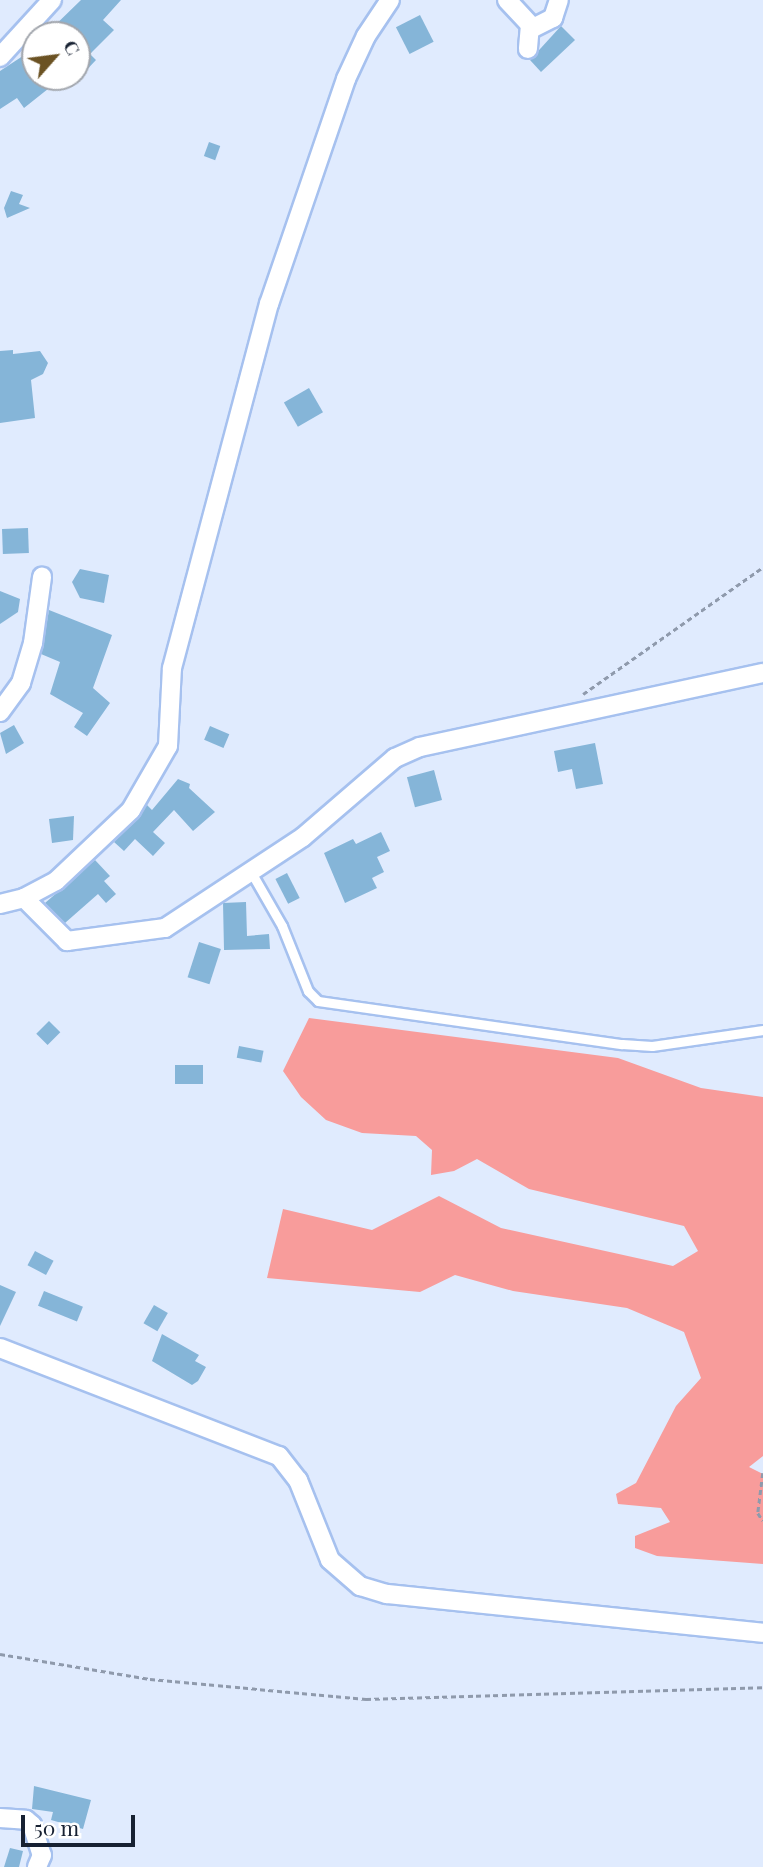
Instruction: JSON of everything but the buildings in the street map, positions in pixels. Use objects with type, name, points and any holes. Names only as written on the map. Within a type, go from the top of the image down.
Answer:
[{"type":"street","points":[[0,57],[52,0]]},
{"type":"street","points":[[0,904],[24,898],[56,881],[131,810],[168,746],[172,668],[269,304],[346,79],[366,36],[390,0]]},
{"type":"street","points":[[531,29],[553,18],[559,0]]},
{"type":"street","points":[[516,3],[531,29],[528,49]]},
{"type":"street","points":[[0,712],[21,683],[29,656],[42,577]]},
{"type":"street","points":[[24,898],[67,941],[165,928],[303,837],[395,758],[420,747],[763,673]]},
{"type":"street","points":[[0,1348],[279,1457],[298,1480],[330,1560],[360,1586],[387,1594],[763,1633]]},
{"type":"street","points":[[0,1818],[26,1820],[32,1825],[42,1855],[37,1867]]},
{"type":"lane","points":[[251,872],[282,926],[308,992],[318,1001],[622,1044],[663,1045],[763,1030]]},
{"type":"path","points":[[555,716],[763,567]]},
{"type":"path","points":[[763,1473],[758,1513],[763,1521]]},
{"type":"path","points":[[0,1654],[150,1679],[366,1699],[763,1687]]},
{"type":"shaded area","points":[[309,1018],[618,1058],[701,1088],[763,1097],[763,1456],[749,1467],[763,1474],[763,1564],[657,1556],[635,1548],[635,1536],[670,1522],[661,1508],[618,1504],[616,1494],[636,1483],[676,1406],[701,1378],[684,1332],[627,1308],[513,1291],[455,1275],[420,1292],[267,1278],[283,1209],[372,1230],[439,1196],[501,1228],[673,1266],[698,1251],[684,1226],[529,1189],[477,1159],[454,1171],[431,1175],[432,1150],[416,1136],[362,1133],[326,1120],[301,1097],[283,1071]]}]
